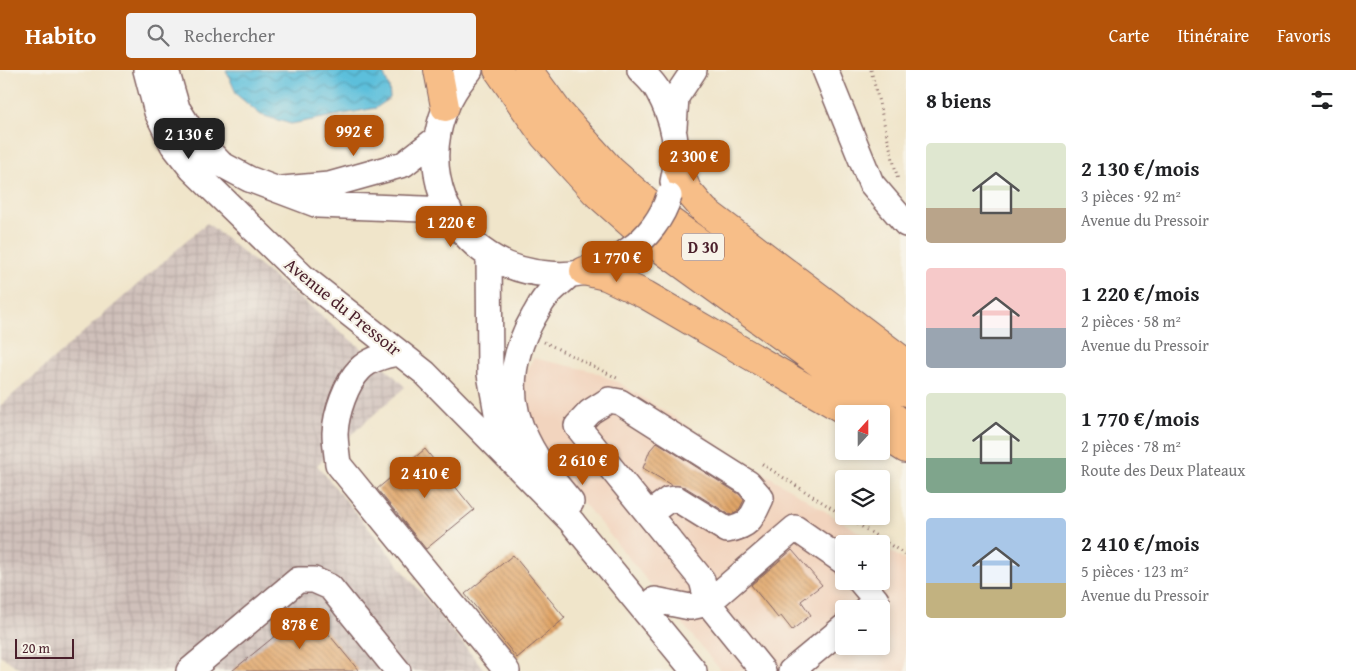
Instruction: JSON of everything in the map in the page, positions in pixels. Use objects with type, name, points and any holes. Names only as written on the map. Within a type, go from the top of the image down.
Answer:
[{"type":"main road","points":[[438,70],[445,107]]},
{"type":"main road","name":"D 30","points":[[498,70],[544,136],[596,192],[650,241],[906,426]]},
{"type":"main road","name":"D 30","points":[[528,70],[558,111],[611,170],[667,219],[906,392]]},
{"type":"main road","points":[[676,162],[687,190],[705,211],[906,363]]},
{"type":"main road","points":[[576,274],[606,276],[646,295],[835,405]]},
{"type":"main road","points":[[890,439],[906,449]]},
{"type":"street","name":"Avenue du Pressoir","points":[[146,70],[158,112],[173,145],[192,169],[246,224],[304,277],[425,373],[573,523]]},
{"type":"street","points":[[166,70],[177,108],[195,137],[221,164],[249,179],[318,205],[448,210]]},
{"type":"street","points":[[470,70],[457,85],[445,107],[436,139],[436,172],[448,210],[459,228],[489,256],[527,273],[576,274],[608,265],[642,241],[666,208],[676,162],[674,127],[676,97],[694,70]]},
{"type":"street","points":[[640,70],[658,89],[674,127]]},
{"type":"street","points":[[824,70],[871,183],[906,224]]},
{"type":"street","points":[[279,189],[329,185],[404,164],[436,139]]},
{"type":"street","points":[[489,256],[490,374],[497,414],[518,459],[694,671]]},
{"type":"street","points":[[576,274],[545,298],[525,333],[519,348],[513,380],[516,412],[526,440],[553,481],[713,671]]},
{"type":"street","points":[[399,353],[382,356],[361,368],[350,386],[341,404],[335,433],[338,464],[507,671]]},
{"type":"street","points":[[649,514],[668,500],[677,499],[727,530],[743,527],[755,513],[761,498],[748,483],[620,402],[610,400],[590,412],[577,426],[702,580],[708,602],[763,671]]},
{"type":"street","points":[[655,600],[690,607],[708,602],[795,528],[835,556]]},
{"type":"street","points":[[189,671],[298,580],[314,580],[330,587],[398,671]]},
{"type":"street","points":[[868,590],[876,600]]},
{"type":"street","points":[[791,671],[835,634]]},
{"type":"path","points":[[872,70],[883,111],[894,166],[901,188]]},
{"type":"path","points":[[859,525],[906,555]]},
{"type":"shaded area","points":[[207,223],[390,372],[405,387],[317,465],[485,671],[22,671],[0,655],[0,406]]},
{"type":"shaded area","points":[[533,358],[592,371],[619,383],[835,517],[835,525],[847,525],[864,535],[835,535],[835,590],[890,590],[890,551],[906,561],[906,671],[721,671],[542,452],[521,386]]},
{"type":"water","points":[[226,70],[382,70],[389,87],[390,98],[376,108],[291,124],[261,115],[237,95]]},
{"type":"building","points":[[657,442],[739,494],[744,500],[739,510],[730,515],[685,487],[671,485],[643,468],[650,450]]},
{"type":"building","points":[[425,449],[474,510],[426,549],[377,489]]},
{"type":"building","points":[[792,550],[822,585],[801,601],[811,615],[792,630],[781,616],[778,618],[751,585]]},
{"type":"building","points":[[513,555],[565,618],[517,658],[465,594]]},
{"type":"building","points":[[308,609],[359,671],[232,671]]}]
